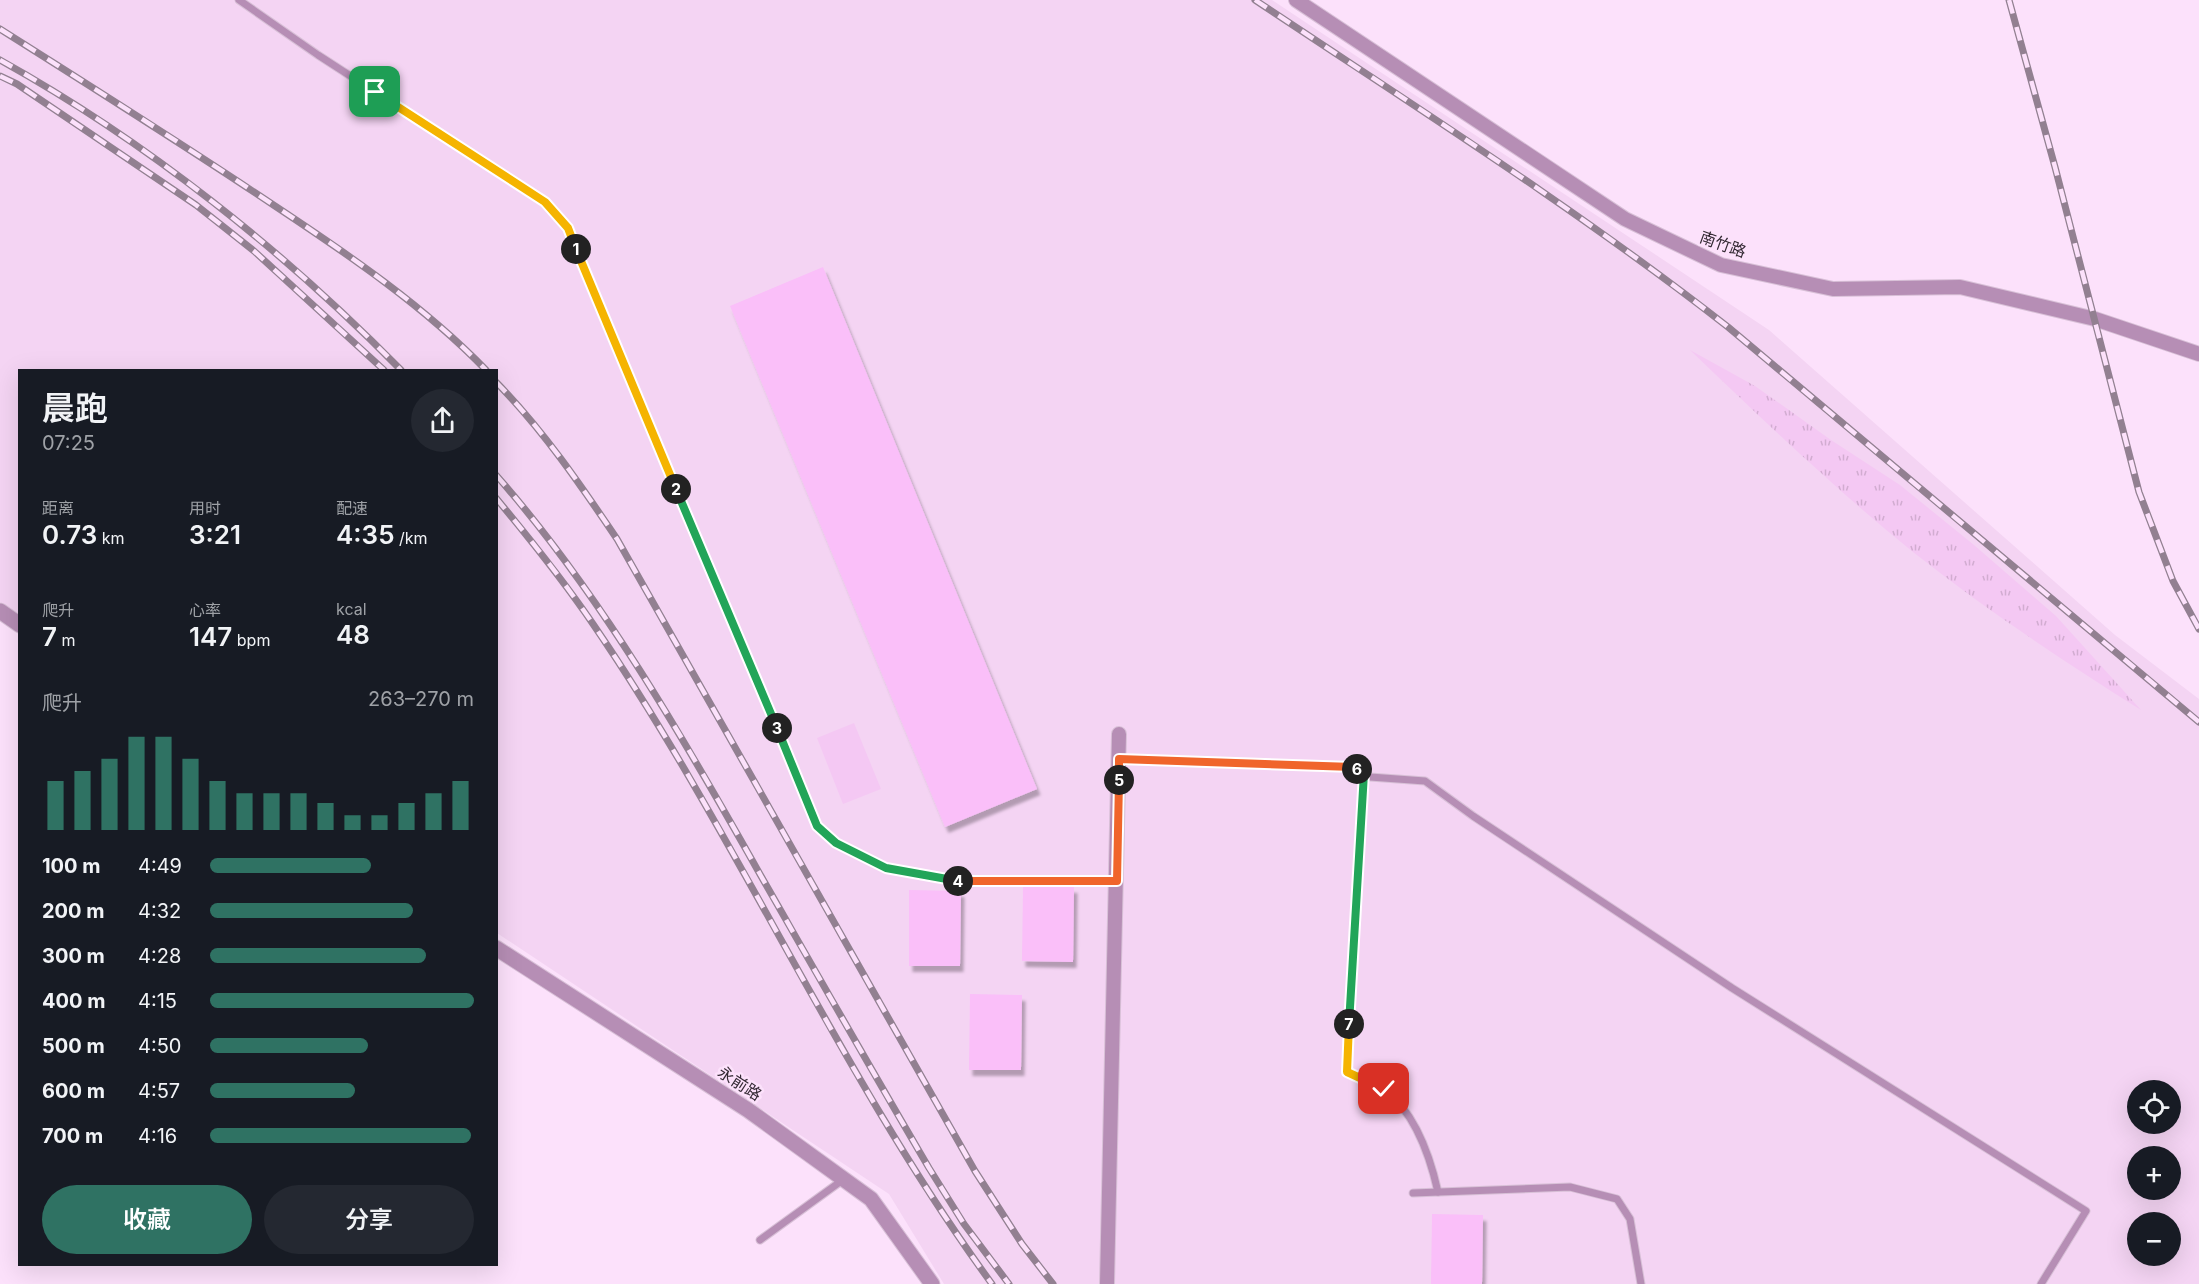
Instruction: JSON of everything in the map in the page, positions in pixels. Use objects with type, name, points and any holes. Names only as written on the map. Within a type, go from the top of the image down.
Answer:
[{"type":"street","name":"南竹路","points":[[1296,0],[1625,219],[1721,265],[1833,289],[1960,287],[2095,319],[2199,354]]},
{"type":"street","points":[[0,611],[18,624]]},
{"type":"street","points":[[1107,1284],[1119,734]]},
{"type":"street","name":"永前路","points":[[498,949],[748,1110],[871,1198],[932,1284]]},
{"type":"lane","points":[[238,0],[328,62],[545,202],[568,228],[817,826],[836,843],[886,868],[953,881],[1117,881]]},
{"type":"lane","points":[[1119,759],[1353,767],[1370,777],[1425,781],[1473,816],[1732,988],[2086,1211],[2041,1284]]},
{"type":"lane","points":[[1364,773],[1347,1072],[1384,1089],[1411,1118],[1434,1173],[1438,1192]]},
{"type":"lane","points":[[760,1240],[844,1179]]},
{"type":"lane","points":[[1413,1193],[1570,1187],[1617,1199],[1629,1219],[1641,1284]]},
{"type":"shaded area","points":[[0,0],[1272,0],[1769,330],[2115,635],[2199,699],[2199,1284],[944,1284],[889,1194],[498,934],[498,369],[18,369],[18,614],[0,602]]},
{"type":"green space","points":[[1690,350],[1755,386],[1900,485],[2056,616],[2141,710],[2025,634],[1913,552],[1827,479]]},
{"type":"green space","points":[[854,723],[881,789],[843,804],[817,738]]},
{"type":"building","points":[[823,267],[1037,789],[945,827],[730,306]]},
{"type":"building","points":[[1023,887],[1074,887],[1073,962],[1022,961]]},
{"type":"building","points":[[909,890],[961,891],[960,966],[909,966]]},
{"type":"building","points":[[970,994],[1022,995],[1021,1070],[969,1070]]},
{"type":"building","points":[[1432,1214],[1483,1215],[1482,1284],[1431,1284]]},
{"type":"railway","points":[[1255,0],[1435,119],[1671,283],[1728,327],[2199,722]]},
{"type":"railway","points":[[2009,0],[2055,167],[2139,492],[2173,581],[2199,629]]},
{"type":"railway","points":[[0,29],[303,224],[412,303],[485,369]]},
{"type":"railway","points":[[0,60],[108,126],[211,201],[310,283],[400,369]]},
{"type":"railway","points":[[0,76],[17,84],[196,205],[254,251],[383,369]]},
{"type":"railway","points":[[498,384],[545,438],[617,539],[975,1171],[1022,1244],[1053,1284]]},
{"type":"railway","points":[[498,477],[570,568],[639,668],[702,772],[929,1168],[964,1224],[1009,1284]]},
{"type":"railway","points":[[498,500],[570,592],[646,705],[886,1123],[937,1205],[992,1284]]},
{"type":"route","points":[[375,92],[545,202],[568,228],[817,826],[836,843],[886,868],[953,881],[1117,881],[1119,759],[1353,767],[1364,773],[1347,1072],[1384,1089]]}]
